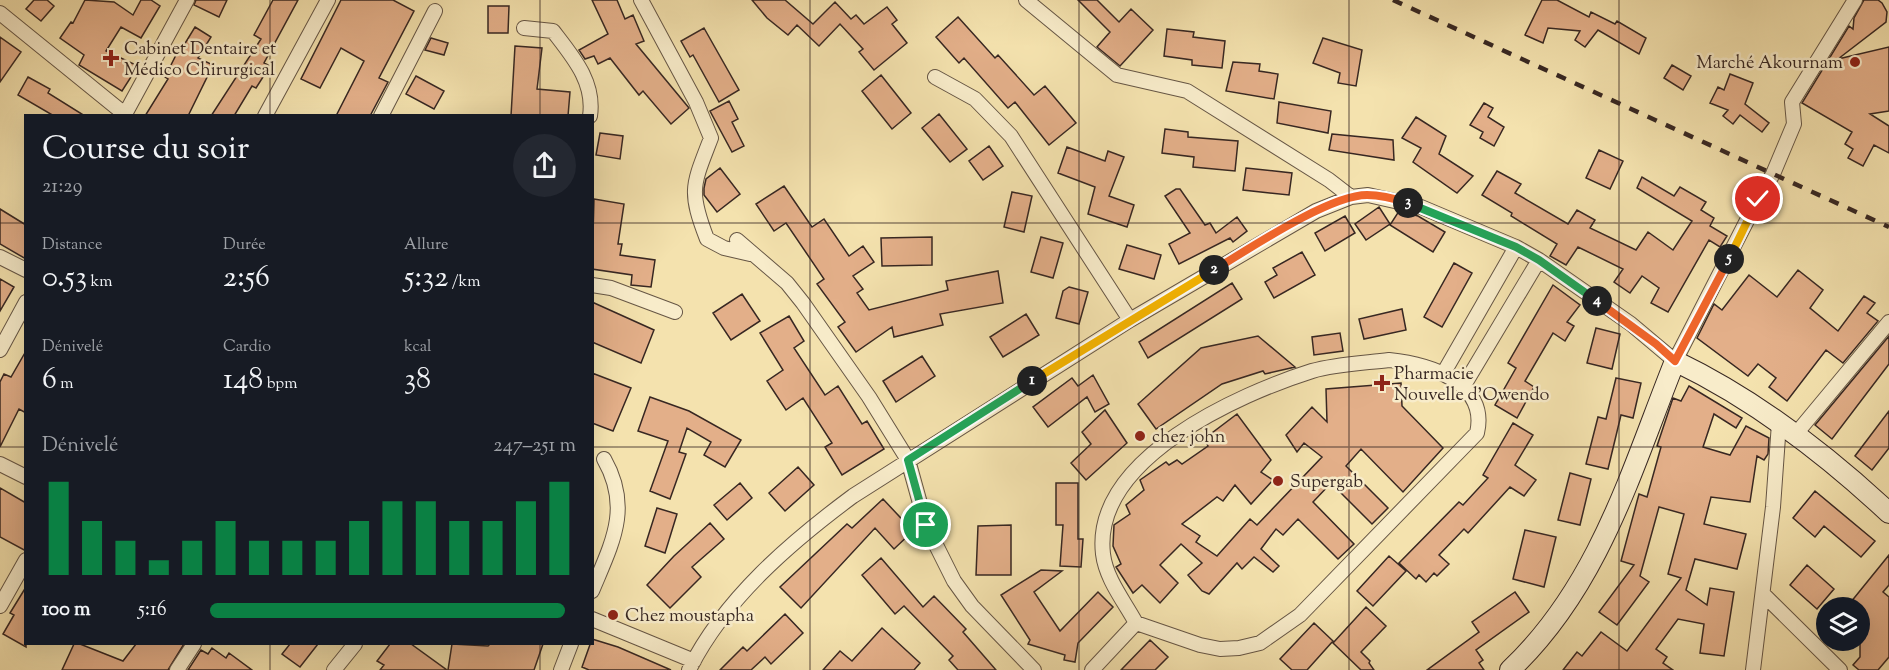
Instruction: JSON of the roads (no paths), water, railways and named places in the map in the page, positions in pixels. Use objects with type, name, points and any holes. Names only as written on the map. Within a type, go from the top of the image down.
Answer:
[{"type":"street","points":[[126,114],[187,0]]},
{"type":"street","points":[[266,114],[328,0]]},
{"type":"street","points":[[641,0],[696,102],[711,138],[693,187],[696,212],[707,239],[724,248],[750,254]]},
{"type":"street","points":[[1026,0],[1117,75],[1187,91],[1320,174],[1351,197]]},
{"type":"street","points":[[1510,670],[1556,619],[1603,544],[1643,450],[1675,361],[1773,174],[1794,124],[1792,102],[1855,0]]},
{"type":"street","points":[[382,114],[435,11]]},
{"type":"street","points":[[0,13],[124,114]]},
{"type":"street","points":[[524,28],[554,31],[589,84],[592,94],[590,114]]},
{"type":"street","points":[[935,77],[975,99],[1011,136],[1130,320]]},
{"type":"street","points":[[594,620],[691,665],[738,600],[775,560],[814,525],[908,460],[1130,320],[1316,211],[1351,197],[1368,195],[1412,204],[1516,247],[1539,260],[1631,324],[1675,361],[1722,384],[1787,429],[1889,513]]},
{"type":"street","points":[[737,240],[750,254],[787,283],[869,396],[908,460],[926,525],[954,581],[972,606],[1035,670]]},
{"type":"street","points":[[1443,374],[1516,247]]},
{"type":"street","points":[[0,257],[24,269]]},
{"type":"street","points":[[1463,387],[1539,260]]},
{"type":"street","points":[[594,285],[611,288],[675,312]]},
{"type":"street","points":[[0,350],[5,332],[24,305]]},
{"type":"street","points":[[1753,670],[1787,429],[1889,322]]},
{"type":"street","points":[[1389,360],[1419,363],[1443,374],[1463,387],[1479,410],[1477,433],[1300,615],[1260,643],[1239,648],[1200,645],[1136,623],[1108,574],[1103,553],[1104,534],[1111,502],[1150,454],[1226,405],[1314,371],[1389,360]]},
{"type":"street","points":[[594,586],[617,524],[619,506],[616,484],[604,459]]},
{"type":"street","points":[[0,464],[24,476]]},
{"type":"street","points":[[0,606],[24,564]]},
{"type":"street","points":[[1763,594],[1840,670]]},
{"type":"street","points":[[1092,670],[1136,623]]},
{"type":"street","points":[[177,670],[194,645]]},
{"type":"street","points":[[334,670],[354,645]]},
{"type":"street","points":[[561,670],[571,645]]},
{"type":"railway","points":[[1393,0],[1889,227]]},
{"type":"place","name":"Cabinet Dentaire et Médico Chirurgical","points":[[111,58]]},
{"type":"place","name":"Marché Akournam","points":[[1855,62]]},
{"type":"place","name":"Pharmacie Nouvelle d'Owendo","points":[[1382,383]]},
{"type":"place","name":"chez john","points":[[1140,436]]},
{"type":"place","name":"Supergab","points":[[1278,481]]},
{"type":"place","name":"Chez moustapha","points":[[613,615]]}]
